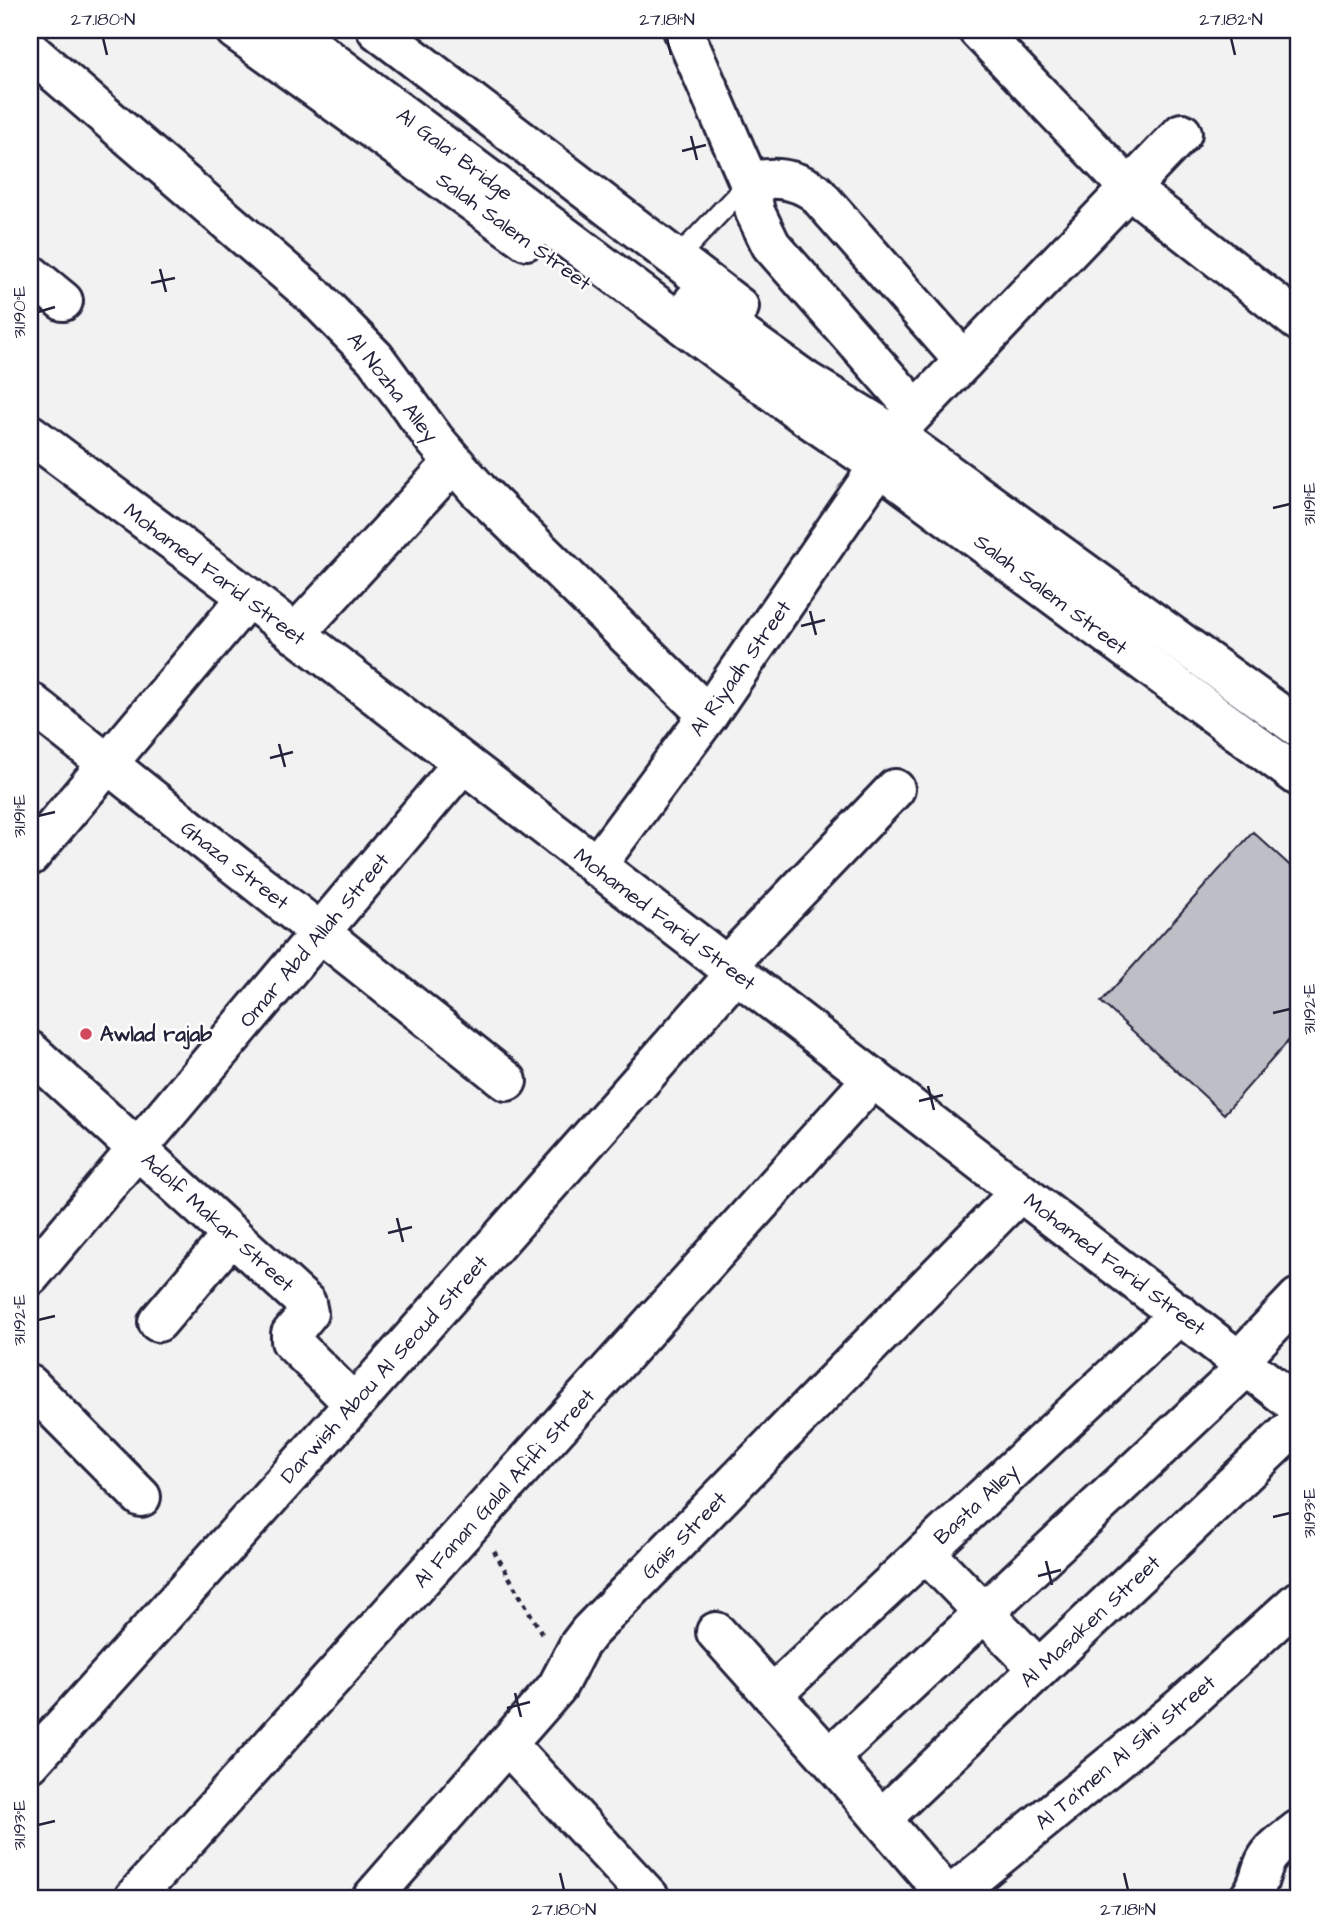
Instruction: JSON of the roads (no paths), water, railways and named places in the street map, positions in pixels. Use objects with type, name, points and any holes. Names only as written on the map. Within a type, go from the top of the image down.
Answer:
[{"type":"street","name":"Salah Salem Street","points":[[235,30],[719,379],[774,405],[804,397]]},
{"type":"street","name":"Al Gala' Bridge","points":[[290,30],[626,268]]},
{"type":"street","name":"Al Gala' Bridge","points":[[333,30],[626,268]]},
{"type":"street","name":"Salah Salem Street","points":[[377,30],[742,309],[765,331],[804,397]]},
{"type":"street","points":[[684,30],[749,182],[755,212],[771,245],[896,437]]},
{"type":"street","points":[[978,30],[1130,189],[1298,320]]},
{"type":"street","name":"Al Nozha Alley","points":[[30,51],[314,296],[345,326],[375,358],[453,463],[478,490],[708,715]]},
{"type":"street","name":"Al Riyadh Street","points":[[596,866],[708,715],[896,437],[964,361],[1182,133]]},
{"type":"street","points":[[749,182],[776,178],[790,180],[815,192],[964,361]]},
{"type":"street","name":"Salah Salem Street","points":[[626,268],[804,397],[896,437],[1298,727]]},
{"type":"street","points":[[30,274],[63,301]]},
{"type":"street","name":"Mohamed Farid Street","points":[[30,434],[248,597],[1298,1406]]},
{"type":"street","name":"Salah Salem Street","points":[[896,437],[1298,776]]},
{"type":"street","points":[[295,634],[453,463]]},
{"type":"street","points":[[30,856],[248,597]]},
{"type":"street","name":"Ghaza Street","points":[[30,702],[507,1081]]},
{"type":"street","name":"Omar Abd Allah Street","points":[[30,1276],[463,763]]},
{"type":"street","name":"Darwish Abou Al Seoud Street","points":[[33,1751],[354,1404],[731,969],[895,789]]},
{"type":"street","name":"Adolf Makar Street","points":[[30,1051],[306,1303],[308,1313],[290,1334],[291,1341],[354,1404]]},
{"type":"street","name":"Al Fanan Galal Afifi Street","points":[[134,1898],[873,1078]]},
{"type":"street","name":"Gais Street","points":[[372,1898],[557,1687],[579,1645],[589,1632],[1020,1192]]},
{"type":"street","points":[[158,1322],[232,1235]]},
{"type":"street","points":[[829,1758],[1243,1363],[1298,1298]]},
{"type":"street","name":"Basta Alley","points":[[772,1695],[1180,1314]]},
{"type":"street","points":[[30,1385],[141,1497]]},
{"type":"street","name":"Al Masaken Street","points":[[881,1819],[1298,1423]]},
{"type":"street","points":[[925,1552],[1039,1669]]},
{"type":"street","name":"Al Ta'men Al Sihi Street","points":[[948,1898],[1180,1708],[1298,1601]]},
{"type":"street","points":[[716,1632],[829,1758],[948,1898]]},
{"type":"street","points":[[507,1744],[650,1898]]},
{"type":"street","points":[[1249,1898],[1256,1890],[1271,1852],[1298,1830]]},
{"type":"lane","points":[[677,258],[749,182]]},
{"type":"place","name":"Awlad rajab","points":[[86,1034]]}]
